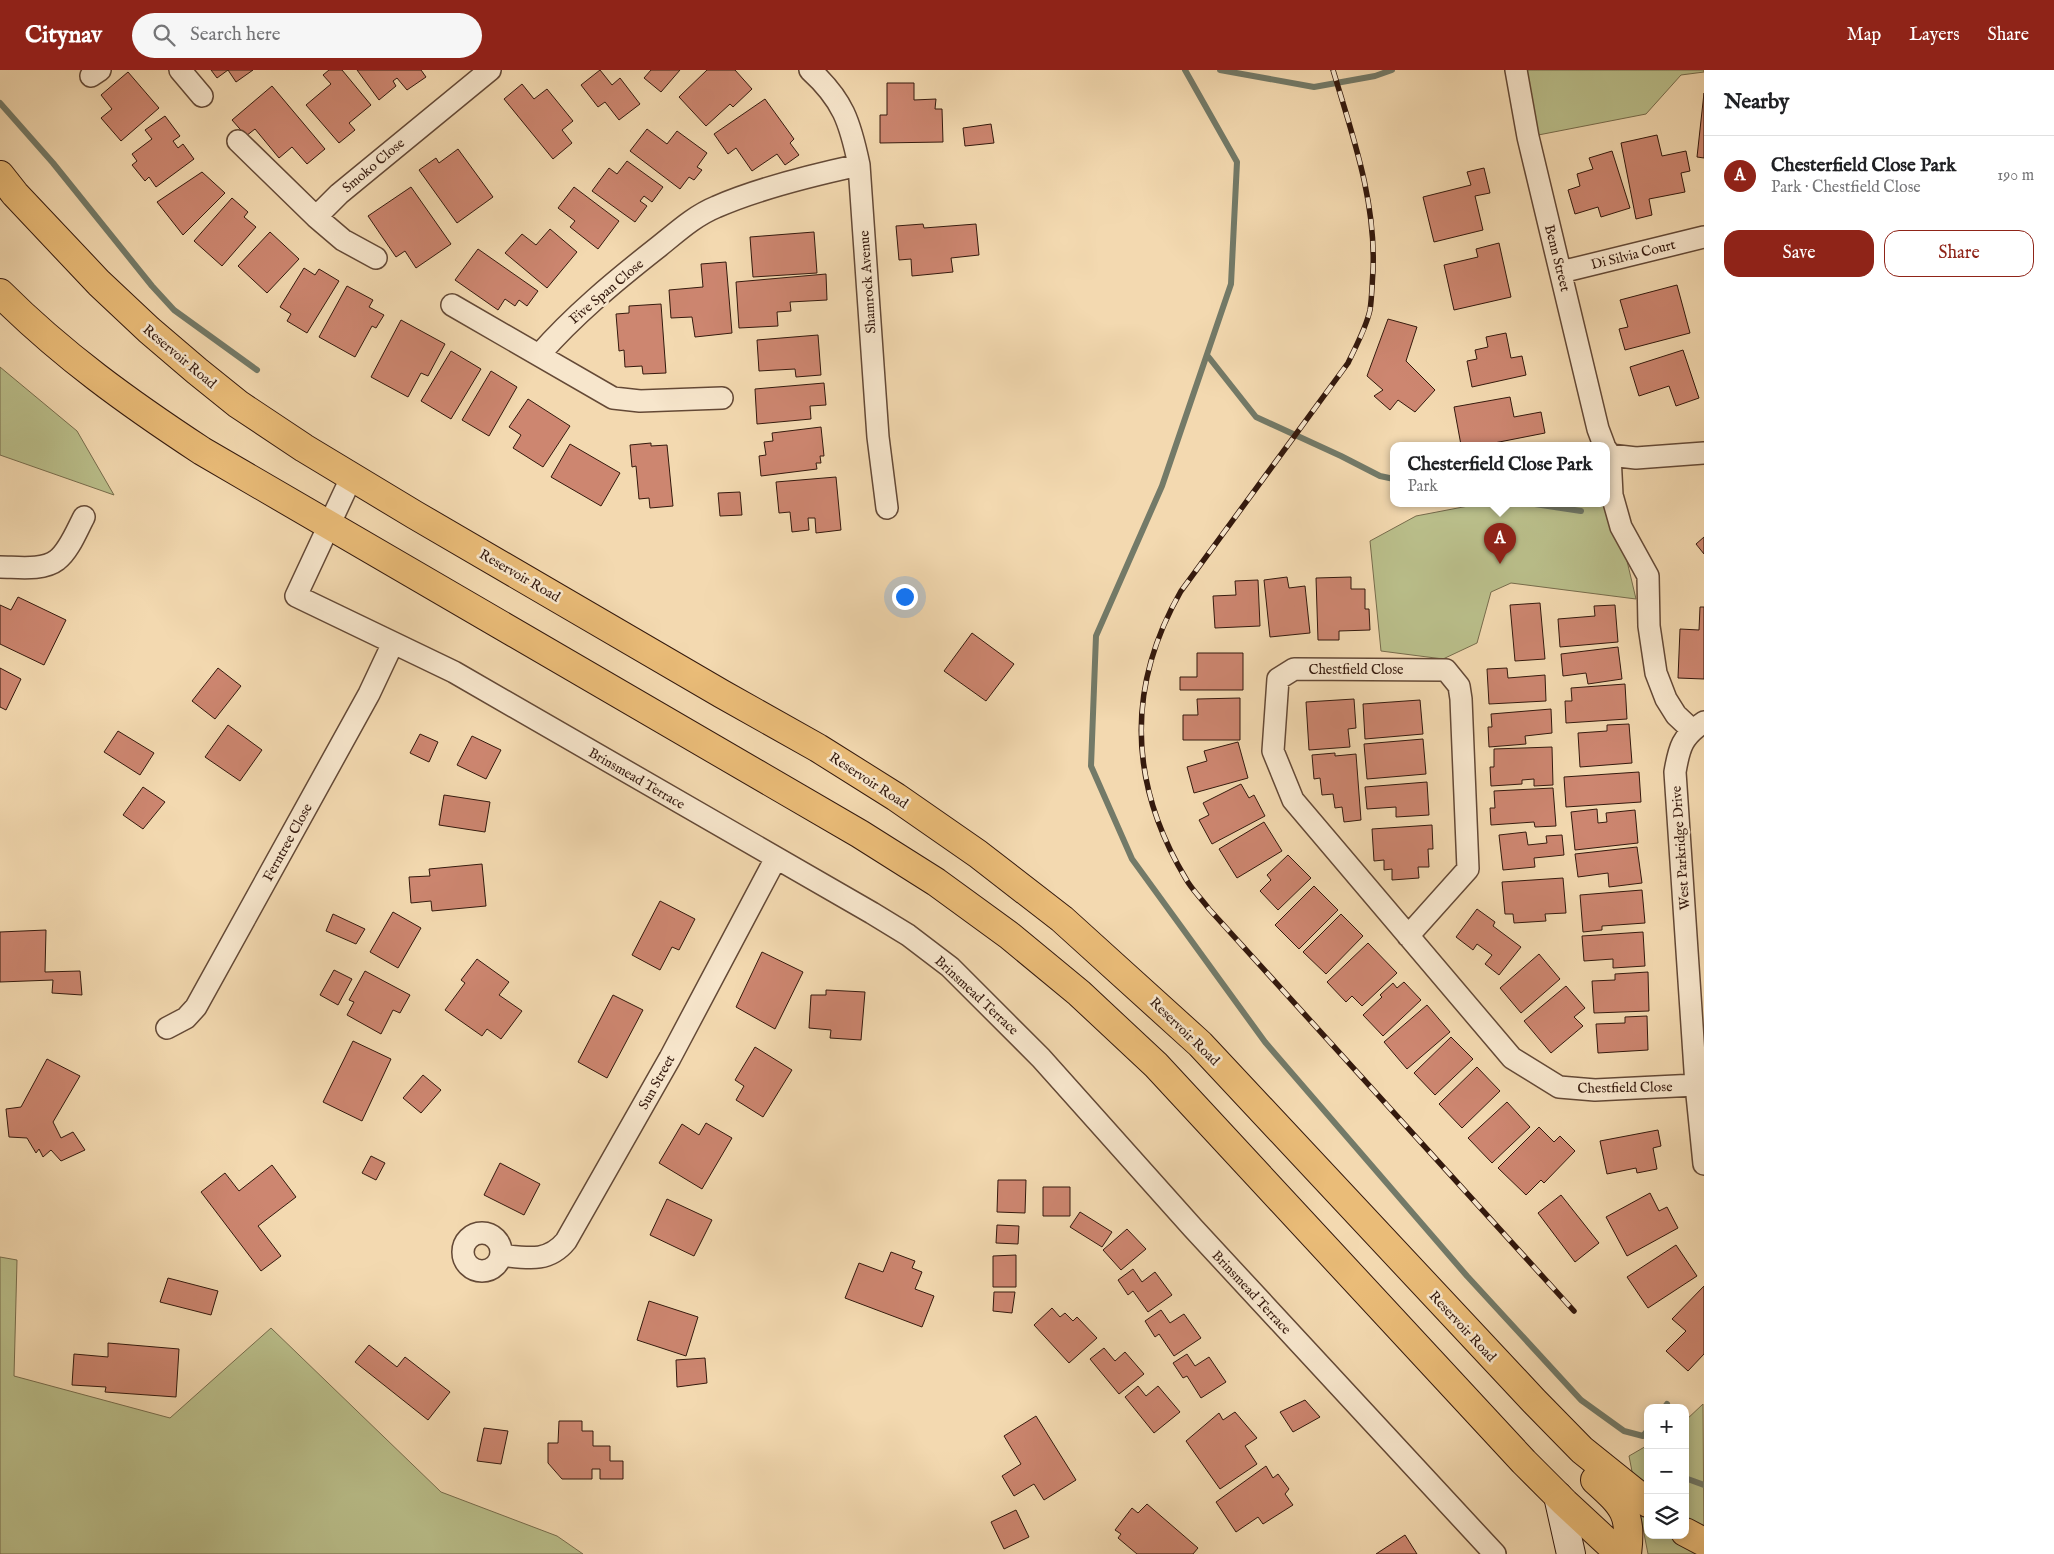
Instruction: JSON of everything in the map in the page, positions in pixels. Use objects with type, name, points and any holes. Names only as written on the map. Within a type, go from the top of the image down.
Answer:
[{"type":"main road","name":"Reservoir Road","points":[[0,175],[14,194],[99,283],[196,372],[238,404],[287,437],[352,476],[713,689],[818,748],[896,797],[978,854],[1062,919],[1200,1044],[1541,1408],[1582,1450],[1644,1500]]},
{"type":"main road","points":[[0,293],[33,326],[84,369],[146,414],[202,451],[860,834],[936,882],[1010,936],[1080,993],[1156,1065],[1558,1496],[1624,1546],[1628,1525],[1619,1501],[1562,1451],[1467,1352],[1412,1290],[1380,1248],[1357,1213]]},
{"type":"street","points":[[180,70],[202,96]]},
{"type":"street","name":"Smoko Close","points":[[316,217],[339,194],[490,70]]},
{"type":"street","name":"Shamrock Avenue","points":[[810,70],[829,87],[839,102],[854,140],[858,165],[878,437],[887,508]]},
{"type":"street","name":"Benn Street","points":[[1516,70],[1528,137],[1598,429],[1604,442]]},
{"type":"street","points":[[238,141],[316,217],[343,240],[376,258]]},
{"type":"street","name":"Five Span Close","points":[[539,355],[570,320],[698,216],[715,207],[742,197],[858,165]]},
{"type":"street","name":"Di Silvia Court","points":[[1561,272],[1704,237]]},
{"type":"street","points":[[452,304],[613,398],[640,401],[722,398]]},
{"type":"street","points":[[1610,451],[1636,458],[1704,453]]},
{"type":"street","points":[[328,526],[352,476]]},
{"type":"street","name":"Benn Street","points":[[1610,478],[1612,496],[1621,527],[1648,576],[1649,626],[1656,673],[1666,699],[1676,715],[1698,726]]},
{"type":"street","points":[[0,567],[38,567],[57,561],[63,555],[84,517]]},
{"type":"street","name":"Brinsmead Terrace","points":[[328,526],[296,596],[454,672],[908,935],[956,973],[1041,1058],[1192,1228],[1495,1554]]},
{"type":"street","name":"Ferntree Close","points":[[167,1028],[186,1018],[196,1007],[369,694],[393,643]]},
{"type":"street","name":"Chestfield Close","points":[[1408,936],[1468,868],[1459,686],[1446,670],[1294,669],[1278,679],[1273,751],[1293,800],[1408,936],[1512,1058],[1559,1087],[1595,1090],[1696,1085]]},
{"type":"street","name":"West Parkridge Drive","points":[[1698,726],[1683,741],[1675,772],[1696,1085],[1704,1164]]},
{"type":"street","name":"Sun Street","points":[[501,1255],[519,1258],[547,1256],[558,1251],[566,1241],[670,1058],[776,858]]},
{"type":"street","points":[[1558,1496],[1571,1554]]},
{"type":"green space","points":[[1521,70],[1704,70],[1704,72],[1681,75],[1646,114],[1528,137]]},
{"type":"green space","points":[[0,367],[77,431],[114,495],[0,455]]},
{"type":"green space","points":[[1463,507],[1608,507],[1623,544],[1636,599],[1511,583],[1491,592],[1477,643],[1443,659],[1381,651],[1370,541],[1416,516]]},
{"type":"green space","points":[[0,1257],[17,1260],[14,1376],[170,1418],[271,1328],[441,1492],[557,1536],[583,1554],[0,1554]]},
{"type":"green space","points":[[1703,1404],[1704,1554],[1648,1554],[1645,1539],[1689,1539],[1689,1417]]},
{"type":"green space","points":[[1644,1447],[1644,1533],[1629,1456]]},
{"type":"building","points":[[211,70],[228,70],[217,78]]},
{"type":"building","points":[[228,70],[253,70],[236,82]]},
{"type":"building","points":[[329,70],[342,70],[371,105],[349,123],[355,130],[339,143],[306,105],[331,84],[323,75]]},
{"type":"building","points":[[357,70],[421,70],[426,77],[407,90],[397,78],[393,81],[396,86],[379,100]]},
{"type":"building","points":[[600,70],[612,85],[620,78],[640,104],[619,120],[605,102],[598,107],[581,85]]},
{"type":"building","points":[[651,70],[680,70],[661,92],[644,78]]},
{"type":"building","points":[[707,70],[735,70],[752,89],[733,107],[730,104],[706,126],[679,97]]},
{"type":"building","points":[[128,72],[159,108],[121,141],[101,118],[112,109],[101,95]]},
{"type":"building","points":[[887,83],[914,83],[914,100],[936,99],[935,109],[942,109],[943,142],[880,143],[880,115],[887,115]]},
{"type":"building","points":[[522,84],[534,99],[547,89],[573,121],[562,130],[572,143],[553,159],[504,99]]},
{"type":"building","points":[[272,86],[325,149],[307,164],[292,147],[279,158],[255,129],[246,136],[232,120]]},
{"type":"building","points":[[1704,93],[1704,158],[1697,157]]},
{"type":"building","points":[[765,99],[794,139],[790,143],[799,155],[785,165],[777,154],[752,171],[736,148],[728,154],[714,134]]},
{"type":"building","points":[[165,116],[180,136],[173,141],[178,148],[183,144],[194,159],[156,187],[149,177],[145,181],[132,165],[137,161],[132,154],[152,139],[145,130]]},
{"type":"building","points":[[991,124],[994,143],[965,146],[963,128]]},
{"type":"building","points":[[647,129],[667,144],[677,131],[707,153],[697,167],[702,170],[694,180],[689,177],[680,189],[630,151]]},
{"type":"building","points":[[1657,135],[1662,156],[1686,151],[1690,171],[1681,173],[1685,192],[1649,199],[1652,215],[1636,219],[1621,143]]},
{"type":"building","points":[[458,149],[493,197],[457,223],[419,170],[436,158],[439,163]]},
{"type":"building","points":[[1612,151],[1630,208],[1601,217],[1598,207],[1575,214],[1568,190],[1580,186],[1577,174],[1593,169],[1589,158]]},
{"type":"building","points":[[627,161],[663,187],[652,202],[644,196],[640,201],[647,206],[635,222],[592,191],[609,168],[617,174]]},
{"type":"building","points":[[1484,168],[1490,193],[1475,196],[1483,230],[1434,242],[1423,197],[1471,185],[1467,172]]},
{"type":"building","points":[[202,172],[225,193],[183,235],[157,202]]},
{"type":"building","points":[[411,187],[451,244],[416,268],[405,251],[396,257],[368,216]]},
{"type":"building","points":[[574,187],[619,221],[598,249],[570,227],[575,221],[558,208]]},
{"type":"building","points":[[232,198],[248,212],[244,217],[256,227],[222,266],[194,241]]},
{"type":"building","points":[[923,224],[924,228],[976,224],[979,255],[951,258],[953,272],[912,276],[911,259],[899,260],[896,226]]},
{"type":"building","points":[[550,229],[577,252],[547,288],[505,253],[522,234],[536,245]]},
{"type":"building","points":[[270,232],[299,259],[267,293],[238,266]]},
{"type":"building","points":[[814,232],[817,273],[753,277],[750,237]]},
{"type":"building","points":[[1499,243],[1511,297],[1454,310],[1444,265],[1478,257],[1476,249]]},
{"type":"building","points":[[478,249],[538,291],[527,306],[519,300],[515,306],[505,299],[498,310],[455,280]]},
{"type":"building","points":[[726,262],[732,333],[695,337],[692,317],[671,318],[669,290],[703,287],[701,264]]},
{"type":"building","points":[[304,268],[315,275],[319,269],[339,281],[307,333],[287,321],[291,314],[280,307]]},
{"type":"building","points":[[826,274],[827,300],[790,302],[791,311],[777,312],[778,326],[739,328],[736,282]]},
{"type":"building","points":[[1677,285],[1690,333],[1625,350],[1619,329],[1628,327],[1620,300]]},
{"type":"building","points":[[347,286],[373,300],[369,307],[384,315],[376,328],[372,326],[355,357],[319,337]]},
{"type":"building","points":[[661,304],[666,373],[643,374],[642,366],[625,367],[624,350],[619,351],[616,314],[629,313],[629,306]]},
{"type":"building","points":[[1388,319],[1417,327],[1406,361],[1435,390],[1415,412],[1398,400],[1390,410],[1374,396],[1383,390],[1367,376]]},
{"type":"building","points":[[401,320],[445,344],[428,376],[421,373],[408,397],[371,377]]},
{"type":"building","points":[[1506,333],[1511,358],[1522,356],[1526,375],[1472,387],[1467,361],[1477,359],[1475,350],[1488,347],[1486,337]]},
{"type":"building","points":[[818,335],[821,375],[796,377],[795,369],[759,371],[757,340]]},
{"type":"building","points":[[1683,350],[1699,398],[1676,406],[1669,386],[1639,396],[1630,367]]},
{"type":"building","points":[[451,351],[481,369],[451,419],[421,401]]},
{"type":"building","points":[[491,371],[517,387],[489,436],[462,420]]},
{"type":"building","points":[[824,383],[826,405],[810,406],[811,419],[757,424],[755,389]]},
{"type":"building","points":[[1510,397],[1514,417],[1541,412],[1545,433],[1499,442],[1460,442],[1454,407]]},
{"type":"building","points":[[528,399],[570,426],[543,467],[513,448],[521,435],[509,427]]},
{"type":"building","points":[[821,427],[824,456],[820,456],[821,463],[816,463],[817,469],[761,476],[759,456],[766,455],[764,442],[773,441],[772,433]]},
{"type":"building","points":[[651,443],[651,446],[667,445],[673,506],[650,508],[649,498],[639,499],[636,466],[632,467],[630,445]]},
{"type":"building","points":[[570,444],[620,473],[601,506],[551,477]]},
{"type":"building","points":[[836,477],[841,530],[816,533],[815,518],[808,518],[809,530],[792,532],[790,512],[779,513],[776,482]]},
{"type":"building","points":[[740,492],[742,515],[720,516],[718,493]]},
{"type":"building","points":[[1704,537],[1704,554],[1696,544]]},
{"type":"building","points":[[1287,577],[1289,588],[1305,586],[1310,633],[1270,637],[1264,580]]},
{"type":"building","points":[[1351,577],[1351,589],[1365,589],[1365,609],[1369,609],[1370,630],[1339,631],[1339,640],[1318,640],[1316,578]]},
{"type":"building","points":[[1258,580],[1260,626],[1215,628],[1213,596],[1236,595],[1235,581]]},
{"type":"building","points":[[18,597],[66,620],[44,665],[0,644],[0,605],[11,610]]},
{"type":"building","points":[[1540,603],[1545,659],[1515,661],[1510,605]]},
{"type":"building","points":[[1615,605],[1618,642],[1560,647],[1558,619],[1595,616],[1594,606]]},
{"type":"building","points":[[1700,607],[1704,607],[1704,679],[1678,678],[1680,629],[1699,630]]},
{"type":"building","points":[[972,633],[1014,664],[986,701],[944,671]]},
{"type":"building","points":[[1618,647],[1622,679],[1588,684],[1586,673],[1563,676],[1561,654]]},
{"type":"building","points":[[1197,653],[1243,653],[1243,690],[1180,690],[1180,677],[1197,677]]},
{"type":"building","points":[[0,668],[21,679],[6,710],[0,707]]},
{"type":"building","points":[[218,668],[241,686],[215,719],[192,701]]},
{"type":"building","points":[[1507,668],[1508,678],[1545,675],[1546,701],[1489,704],[1487,669]]},
{"type":"building","points":[[1625,684],[1627,719],[1566,723],[1565,701],[1572,701],[1571,688]]},
{"type":"building","points":[[1240,698],[1240,740],[1183,740],[1183,715],[1198,715],[1197,699]]},
{"type":"building","points":[[1354,699],[1356,728],[1348,729],[1350,747],[1309,750],[1306,702]]},
{"type":"building","points":[[1420,700],[1423,734],[1365,739],[1363,704]]},
{"type":"building","points":[[1551,709],[1552,733],[1525,736],[1526,744],[1489,747],[1488,727],[1492,727],[1491,714]]},
{"type":"building","points":[[1629,724],[1632,763],[1580,767],[1578,733],[1607,731],[1607,725]]},
{"type":"building","points":[[228,725],[262,750],[240,781],[205,757]]},
{"type":"building","points":[[118,731],[154,753],[140,775],[104,752]]},
{"type":"building","points":[[420,734],[438,742],[429,762],[410,753]]},
{"type":"building","points":[[472,736],[501,750],[486,779],[457,765]]},
{"type":"building","points":[[1423,739],[1426,774],[1367,779],[1364,744]]},
{"type":"building","points":[[1238,742],[1248,778],[1194,793],[1187,767],[1207,761],[1204,751]]},
{"type":"building","points":[[1552,747],[1553,785],[1534,786],[1534,779],[1522,780],[1522,784],[1491,786],[1490,767],[1494,767],[1494,749]]},
{"type":"building","points":[[1335,753],[1335,756],[1356,754],[1361,820],[1344,822],[1342,807],[1335,808],[1333,794],[1322,795],[1320,778],[1314,779],[1312,755]]},
{"type":"building","points":[[1639,772],[1641,802],[1566,807],[1564,777]]},
{"type":"building","points":[[1427,782],[1429,815],[1396,817],[1396,807],[1367,809],[1365,787]]},
{"type":"building","points":[[1241,784],[1249,798],[1254,795],[1265,816],[1212,844],[1199,820],[1209,815],[1203,803]]},
{"type":"building","points":[[143,787],[165,802],[143,829],[123,815]]},
{"type":"building","points":[[1553,788],[1556,826],[1535,827],[1534,822],[1491,825],[1490,808],[1495,808],[1494,791]]},
{"type":"building","points":[[444,795],[490,802],[485,832],[439,825]]},
{"type":"building","points":[[1597,809],[1598,823],[1607,822],[1606,813],[1635,810],[1638,843],[1575,850],[1571,812]]},
{"type":"building","points":[[1264,822],[1282,851],[1237,878],[1219,849]]},
{"type":"building","points":[[1432,825],[1433,849],[1428,849],[1429,867],[1418,867],[1419,878],[1392,880],[1392,869],[1384,870],[1384,860],[1374,861],[1372,829]]},
{"type":"building","points":[[1526,832],[1528,845],[1547,843],[1546,836],[1562,835],[1564,855],[1534,858],[1535,867],[1503,870],[1499,835]]},
{"type":"building","points":[[1637,847],[1642,883],[1609,887],[1608,873],[1578,877],[1575,854]]},
{"type":"building","points":[[1288,855],[1311,878],[1278,910],[1260,891],[1271,880],[1267,875]]},
{"type":"building","points":[[482,864],[486,906],[432,911],[431,901],[411,903],[409,877],[430,876],[429,869]]},
{"type":"building","points":[[1563,878],[1566,913],[1545,914],[1546,921],[1514,923],[1513,914],[1505,914],[1502,882]]},
{"type":"building","points":[[1314,886],[1338,910],[1299,949],[1275,925]]},
{"type":"building","points":[[1642,890],[1645,923],[1602,926],[1602,930],[1583,932],[1580,895]]},
{"type":"building","points":[[660,901],[695,919],[679,950],[672,947],[660,970],[632,955]]},
{"type":"building","points":[[1477,909],[1495,922],[1493,926],[1521,947],[1499,975],[1485,964],[1492,955],[1477,944],[1473,950],[1456,937]]},
{"type":"building","points":[[393,912],[421,928],[398,968],[370,952]]},
{"type":"building","points":[[333,914],[365,929],[356,944],[326,931]]},
{"type":"building","points":[[1341,914],[1363,936],[1326,974],[1303,952]]},
{"type":"building","points":[[46,930],[45,972],[80,971],[82,995],[52,993],[53,980],[0,982],[0,932]]},
{"type":"building","points":[[1643,932],[1645,966],[1613,968],[1613,959],[1584,961],[1582,936]]},
{"type":"building","points":[[1368,943],[1397,973],[1362,1006],[1352,996],[1346,1002],[1327,982]]},
{"type":"building","points":[[762,952],[803,972],[775,1029],[736,1007]]},
{"type":"building","points":[[1539,954],[1560,979],[1521,1013],[1500,988]]},
{"type":"building","points":[[477,959],[509,982],[499,995],[522,1011],[501,1039],[487,1029],[482,1036],[445,1010],[465,983],[461,980]]},
{"type":"building","points":[[334,970],[352,979],[338,1005],[320,995]]},
{"type":"building","points":[[365,971],[410,995],[400,1013],[393,1010],[381,1034],[347,1015],[354,1002],[349,1000]]},
{"type":"building","points":[[1648,972],[1649,1011],[1594,1013],[1592,981],[1615,980],[1615,974]]},
{"type":"building","points":[[1404,982],[1421,1000],[1383,1036],[1363,1015],[1382,997],[1380,995],[1393,983],[1397,988]]},
{"type":"building","points":[[1566,986],[1585,1008],[1574,1017],[1583,1026],[1551,1053],[1524,1021]]},
{"type":"building","points":[[826,990],[865,992],[861,1040],[830,1038],[831,1030],[809,1028],[811,995],[826,995]]},
{"type":"building","points":[[613,995],[643,1010],[607,1078],[578,1062]]},
{"type":"building","points":[[1427,1005],[1450,1032],[1407,1069],[1384,1042]]},
{"type":"building","points":[[1647,1016],[1648,1050],[1598,1053],[1596,1024],[1625,1023],[1625,1017]]},
{"type":"building","points":[[1451,1037],[1473,1059],[1435,1095],[1414,1073]]},
{"type":"building","points":[[353,1041],[391,1059],[362,1121],[323,1102]]},
{"type":"building","points":[[755,1047],[792,1070],[763,1117],[736,1100],[744,1086],[735,1080]]},
{"type":"building","points":[[47,1059],[80,1076],[53,1122],[61,1138],[73,1132],[85,1150],[61,1161],[51,1150],[43,1157],[39,1149],[36,1153],[27,1138],[9,1137],[6,1109],[21,1107]]},
{"type":"building","points":[[1477,1067],[1500,1091],[1462,1128],[1439,1104]]},
{"type":"building","points":[[423,1075],[441,1090],[421,1113],[403,1098]]},
{"type":"building","points":[[1507,1102],[1530,1127],[1492,1163],[1468,1138]]},
{"type":"building","points":[[706,1123],[732,1138],[702,1189],[659,1163],[682,1124],[699,1135]]},
{"type":"building","points":[[1539,1127],[1554,1142],[1560,1136],[1575,1151],[1544,1183],[1541,1180],[1526,1195],[1498,1168]]},
{"type":"building","points":[[1658,1130],[1661,1146],[1653,1148],[1657,1169],[1637,1173],[1636,1168],[1607,1174],[1600,1141]]},
{"type":"building","points":[[371,1156],[385,1163],[376,1180],[362,1173]]},
{"type":"building","points":[[500,1163],[540,1184],[524,1215],[484,1195]]},
{"type":"building","points":[[272,1165],[296,1197],[258,1226],[281,1256],[261,1271],[201,1192],[225,1173],[239,1191]]},
{"type":"building","points":[[998,1180],[1026,1180],[1025,1213],[997,1212]]},
{"type":"building","points":[[1043,1187],[1070,1187],[1070,1216],[1043,1216]]},
{"type":"building","points":[[1650,1193],[1659,1211],[1667,1207],[1678,1228],[1627,1256],[1606,1217]]},
{"type":"building","points":[[1561,1195],[1599,1243],[1575,1262],[1538,1213]]},
{"type":"building","points":[[667,1199],[712,1220],[694,1256],[650,1235]]},
{"type":"building","points":[[1080,1212],[1112,1232],[1102,1247],[1070,1227]]},
{"type":"building","points":[[997,1225],[1019,1226],[1018,1244],[996,1243]]},
{"type":"building","points":[[1127,1229],[1146,1249],[1121,1270],[1103,1250]]},
{"type":"building","points":[[1676,1245],[1697,1276],[1648,1308],[1627,1277]]},
{"type":"building","points":[[891,1252],[915,1261],[912,1268],[922,1272],[915,1289],[934,1296],[922,1327],[845,1298],[859,1263],[883,1272]]},
{"type":"building","points":[[1016,1255],[1016,1287],[993,1287],[993,1256]]},
{"type":"building","points":[[1133,1269],[1142,1282],[1155,1272],[1172,1295],[1148,1312],[1133,1291],[1128,1295],[1118,1280]]},
{"type":"building","points":[[168,1278],[218,1291],[211,1315],[160,1302]]},
{"type":"building","points":[[1704,1286],[1704,1354],[1688,1371],[1666,1351],[1686,1331],[1672,1319]]},
{"type":"building","points":[[994,1292],[1015,1292],[1012,1313],[993,1311]]},
{"type":"building","points":[[649,1301],[698,1317],[686,1356],[637,1340]]},
{"type":"building","points":[[1052,1308],[1060,1317],[1065,1313],[1073,1321],[1077,1317],[1097,1338],[1069,1363],[1034,1325]]},
{"type":"building","points":[[1161,1310],[1170,1323],[1184,1314],[1201,1338],[1174,1356],[1159,1334],[1155,1337],[1145,1321]]},
{"type":"building","points":[[108,1343],[179,1349],[176,1397],[105,1392],[106,1387],[72,1385],[74,1354],[108,1357]]},
{"type":"building","points":[[369,1345],[397,1367],[405,1357],[450,1392],[428,1420],[355,1362]]},
{"type":"building","points":[[1104,1348],[1115,1361],[1125,1352],[1144,1374],[1119,1394],[1090,1359]]},
{"type":"building","points":[[1187,1354],[1195,1366],[1209,1357],[1226,1382],[1201,1398],[1187,1376],[1183,1378],[1173,1363]]},
{"type":"building","points":[[705,1358],[707,1383],[677,1387],[676,1360]]},
{"type":"building","points":[[1138,1386],[1146,1396],[1158,1386],[1180,1412],[1154,1433],[1125,1397]]},
{"type":"building","points":[[1305,1400],[1320,1417],[1293,1432],[1280,1412]]},
{"type":"building","points":[[1235,1412],[1257,1438],[1245,1446],[1257,1464],[1220,1489],[1186,1441],[1219,1413],[1223,1420]]},
{"type":"building","points":[[1036,1416],[1076,1480],[1044,1500],[1034,1484],[1014,1496],[1002,1476],[1021,1464],[1004,1436]]},
{"type":"building","points":[[559,1421],[582,1421],[582,1431],[593,1431],[593,1446],[610,1446],[610,1461],[623,1461],[623,1479],[600,1479],[600,1469],[592,1469],[592,1479],[562,1479],[548,1463],[548,1443],[558,1443]]},
{"type":"building","points":[[484,1428],[508,1431],[501,1464],[477,1461]]},
{"type":"building","points":[[1266,1466],[1273,1478],[1278,1474],[1289,1489],[1285,1494],[1293,1505],[1263,1524],[1258,1517],[1236,1532],[1216,1502]]},
{"type":"building","points":[[1147,1504],[1198,1548],[1193,1554],[1137,1554],[1118,1538],[1121,1534],[1115,1530],[1132,1508],[1138,1513]]},
{"type":"building","points":[[1016,1510],[1029,1537],[1004,1549],[991,1522]]},
{"type":"building","points":[[1405,1535],[1417,1554],[1376,1554]]},
{"type":"waterway","points":[[1185,70],[1237,162],[1231,284],[1162,486],[1096,636],[1091,766],[1132,859],[1265,1042],[1467,1276],[1581,1400],[1624,1431],[1644,1435]]},
{"type":"waterway","points":[[1220,70],[1314,87],[1375,76],[1392,70]]},
{"type":"waterway","points":[[0,103],[53,163],[152,286],[174,310],[257,370]]},
{"type":"waterway","points":[[1207,355],[1256,417],[1380,476],[1390,478]]},
{"type":"waterway","points":[[1554,507],[1581,511]]},
{"type":"waterway","points":[[1689,1479],[1704,1485]]},
{"type":"railway","points":[[1333,70],[1362,169],[1371,219],[1373,271],[1370,310],[1348,363],[1181,591],[1163,627],[1151,663],[1143,699],[1142,735],[1145,771],[1153,807],[1167,843],[1194,891],[1574,1311]]},
{"type":"place","name":"Chesterfield Close Park","points":[[1500,564]]}]
